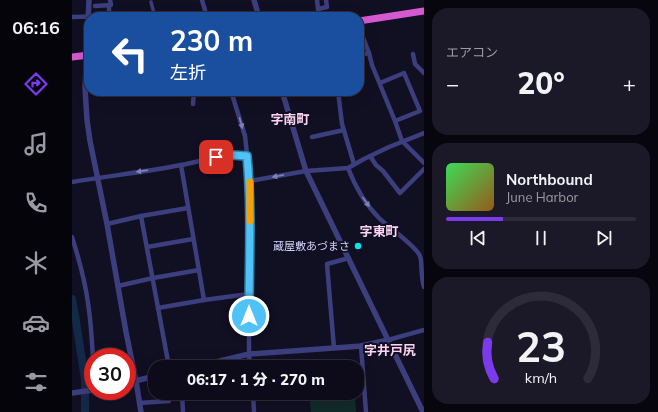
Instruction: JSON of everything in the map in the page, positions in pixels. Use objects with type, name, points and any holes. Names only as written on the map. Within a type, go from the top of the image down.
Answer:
[{"type":"highway","points":[[364,20],[424,11]]},
{"type":"highway","points":[[72,57],[84,56]]},
{"type":"street","points":[[88,12],[89,0]]},
{"type":"street","points":[[109,12],[108,6],[111,5],[110,0]]},
{"type":"street","points":[[202,0],[206,12]]},
{"type":"street","points":[[254,0],[258,12]]},
{"type":"street","points":[[317,0],[318,12]]},
{"type":"street","points":[[318,9],[327,7],[326,0]]},
{"type":"street","points":[[151,2],[154,12]]},
{"type":"street","points":[[95,6],[108,6]]},
{"type":"street","points":[[72,17],[84,16]]},
{"type":"street","points":[[364,40],[372,65],[402,141],[424,163]]},
{"type":"street","points":[[364,54],[369,53]]},
{"type":"street","points":[[413,54],[415,64],[424,73]]},
{"type":"street","points":[[380,83],[404,73],[420,111],[395,121]]},
{"type":"street","points":[[86,96],[90,141],[130,348]]},
{"type":"street","points":[[193,104],[194,96]]},
{"type":"street","points":[[233,96],[245,136],[250,182],[249,360]]},
{"type":"street","points":[[284,96],[306,171],[423,412]]},
{"type":"street","points":[[339,96],[342,124],[354,164]]},
{"type":"street","points":[[312,137],[344,130]]},
{"type":"street","points":[[250,182],[306,171],[348,168],[402,141],[424,133]]},
{"type":"street","points":[[72,182],[181,165],[225,156],[247,156]]},
{"type":"street","points":[[370,156],[400,193],[424,169]]},
{"type":"street","points":[[181,165],[204,300]]},
{"type":"street","points":[[348,168],[359,191],[372,210],[420,255],[424,287]]},
{"type":"street","points":[[107,224],[141,216],[188,208]]},
{"type":"street","points":[[141,216],[168,360]]},
{"type":"street","points":[[72,237],[82,272],[88,303],[92,348]]},
{"type":"street","points":[[147,247],[193,239]]},
{"type":"street","points":[[334,348],[327,264],[349,258]]},
{"type":"street","points":[[118,286],[199,270]]},
{"type":"street","points":[[158,308],[249,294]]},
{"type":"street","points":[[224,360],[249,354],[361,346],[424,330]]},
{"type":"street","points":[[361,346],[366,412]]},
{"type":"street","points":[[141,412],[136,381],[148,378]]},
{"type":"street","points":[[72,393],[84,391]]},
{"type":"street","points":[[182,400],[183,412]]},
{"type":"street","points":[[253,400],[254,412]]},
{"type":"street","points":[[139,403],[169,401]]},
{"type":"green space","points":[[310,400],[355,400],[356,412],[311,412]]},
{"type":"waterway","points":[[72,299],[85,380],[85,412]]},
{"type":"slow traffic","points":[[250,182],[250,221]]},
{"type":"place","name":"蔵屋敷あづまさ","points":[[358,246]]},
{"type":"district","name":"字南町","points":[[290,119]]},
{"type":"district","name":"字東町","points":[[379,231]]},
{"type":"district","name":"字井戸尻","points":[[390,350]]},
{"type":"route","points":[[216,157],[232,155],[247,156],[250,182],[249,316]]}]
